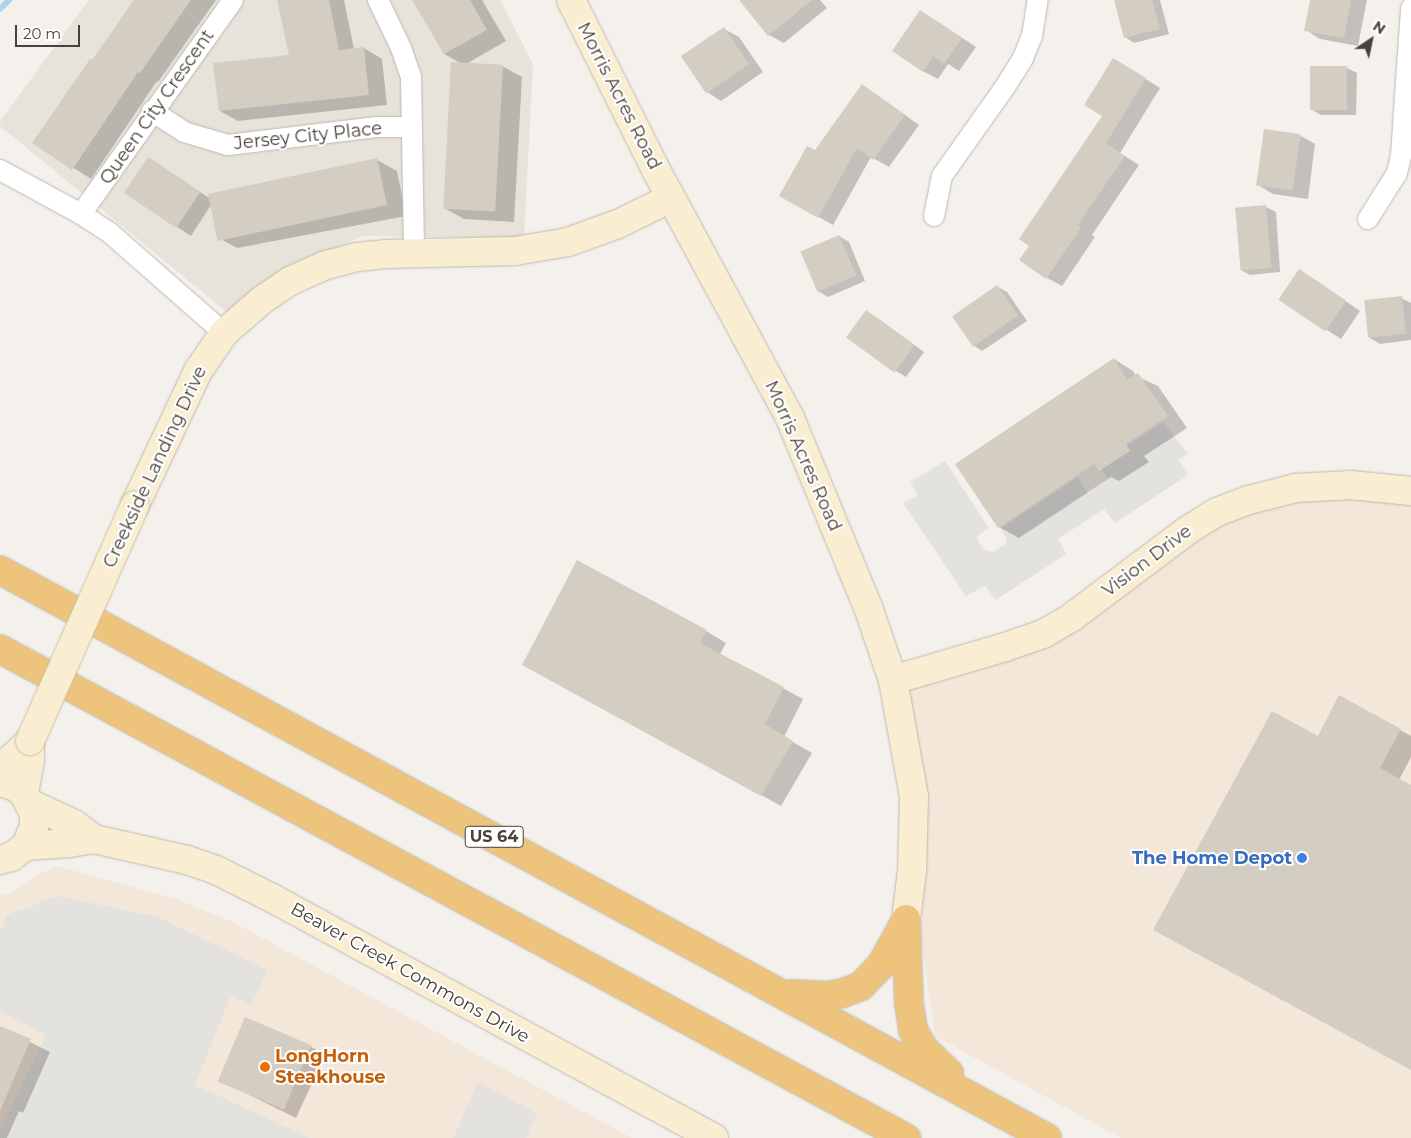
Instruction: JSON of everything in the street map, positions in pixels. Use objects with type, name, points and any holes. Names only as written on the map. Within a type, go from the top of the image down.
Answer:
[{"type":"highway","name":"US 64","points":[[0,570],[1047,1138]]},
{"type":"highway","points":[[0,649],[906,1138]]},
{"type":"highway","points":[[782,993],[826,996],[843,993],[861,986],[882,964],[906,919]]},
{"type":"highway","points":[[906,919],[909,1004],[912,1030],[933,1059],[987,1105]]},
{"type":"street","name":"Queen City Crescent","points":[[81,214],[152,111],[234,0]]},
{"type":"street","points":[[378,0],[401,48],[411,77],[412,227],[414,253]]},
{"type":"street","points":[[934,216],[942,176],[1005,87],[1023,58],[1032,36],[1038,0]]},
{"type":"street","name":"Morris Acres Road","points":[[579,3],[671,198],[790,418],[868,606],[893,680],[914,797],[912,870],[906,919]]},
{"type":"street","points":[[1368,219],[1397,173],[1401,156],[1411,8]]},
{"type":"street","name":"Jersey City Place","points":[[152,111],[184,132],[228,145],[378,127],[412,127]]},
{"type":"street","points":[[0,170],[81,214],[110,233],[224,333]]},
{"type":"street","name":"Creekside Landing Drive","points":[[0,770],[30,741],[135,505],[198,371],[224,333],[290,281],[323,266],[358,257],[414,253],[515,251],[568,242],[618,224],[671,198]]},
{"type":"street","name":"Vision Drive","points":[[893,680],[1043,634],[1072,617],[1188,530],[1217,512],[1249,500],[1296,488],[1351,485],[1411,491]]},
{"type":"street","name":"Creekside Landing Drive","points":[[26,846],[34,826],[27,799],[30,741]]},
{"type":"street","name":"Beaver Creek Commons Drive","points":[[0,782],[16,787],[27,799],[74,824],[94,839]]},
{"type":"street","name":"Beaver Creek Commons Drive","points":[[26,846],[70,843],[94,839],[187,860],[245,883],[714,1138]]},
{"type":"street","points":[[0,860],[11,857],[26,846]]},
{"type":"shaded area","points":[[89,0],[500,0],[533,64],[524,238],[362,236],[254,288],[229,314],[0,126],[0,121]]},
{"type":"shaded area","points":[[1163,422],[1188,454],[1178,460],[1188,475],[1115,523],[1104,509],[1058,539],[1066,554],[996,600],[985,586],[966,596],[903,503],[918,495],[910,482],[945,461],[989,528],[977,537],[979,543],[985,550],[993,552],[1006,544],[1007,540],[1000,529],[1078,477],[1088,493],[1108,478],[1098,464]]},
{"type":"shaded area","points":[[1411,491],[1411,1138],[1121,1138],[935,1036],[912,871],[893,680],[1005,647],[1249,500]]},
{"type":"shaded area","points":[[57,866],[176,899],[233,922],[632,1138],[0,1138],[0,894],[5,896],[39,874]]},
{"type":"shaded area","points":[[58,896],[158,917],[268,970],[251,1005],[231,996],[195,1085],[310,1138],[0,1138],[0,1131],[46,1035],[0,1011],[0,932],[7,915]]},
{"type":"shaded area","points":[[478,1082],[537,1113],[526,1138],[453,1138]]},
{"type":"building","points":[[134,0],[191,0],[140,73],[138,72],[72,170],[32,143],[90,59],[92,60]]},
{"type":"building","points":[[277,0],[329,0],[339,50],[364,47],[369,95],[219,111],[213,63],[289,55]]},
{"type":"building","points":[[412,0],[470,0],[487,30],[444,54]]},
{"type":"building","points":[[739,0],[812,0],[768,36]]},
{"type":"building","points":[[1114,0],[1152,0],[1160,29],[1124,38]]},
{"type":"building","points":[[1310,0],[1351,0],[1344,38],[1304,31]]},
{"type":"building","points":[[920,10],[962,38],[944,64],[933,56],[923,72],[892,51]]},
{"type":"building","points":[[724,27],[749,64],[706,93],[681,56]]},
{"type":"building","points":[[1113,58],[1146,78],[1106,143],[1125,156],[1078,225],[1081,228],[1046,279],[1019,260],[1029,246],[1019,239],[1102,116],[1084,105]]},
{"type":"building","points":[[451,62],[503,65],[495,212],[443,209]]},
{"type":"building","points":[[1310,66],[1347,66],[1347,110],[1310,110]]},
{"type":"building","points":[[862,84],[905,115],[873,160],[857,148],[818,218],[779,196],[807,146],[815,150]]},
{"type":"building","points":[[1264,129],[1301,134],[1293,191],[1256,185]]},
{"type":"building","points":[[148,157],[200,192],[176,228],[124,193]]},
{"type":"building","points":[[377,158],[387,205],[218,241],[208,194]]},
{"type":"building","points":[[1266,205],[1271,268],[1241,270],[1235,208]]},
{"type":"building","points":[[839,235],[856,276],[818,292],[800,251]]},
{"type":"building","points":[[1299,269],[1346,301],[1326,332],[1278,300]]},
{"type":"building","points":[[997,285],[1018,315],[973,347],[952,317]]},
{"type":"building","points":[[1402,296],[1406,334],[1368,338],[1364,300]]},
{"type":"building","points":[[866,310],[915,345],[895,373],[846,338]]},
{"type":"building","points":[[1114,358],[1127,380],[1138,373],[1168,416],[1126,444],[1130,451],[1099,471],[1094,464],[998,528],[955,464]]},
{"type":"building","points":[[577,560],[707,630],[700,643],[784,687],[765,724],[793,741],[761,796],[522,665]]},
{"type":"building","name":"The Home Depot","points":[[1339,695],[1401,729],[1380,768],[1411,785],[1411,1070],[1153,930],[1272,711],[1318,736]]},
{"type":"building","points":[[245,1017],[311,1045],[284,1110],[218,1081]]},
{"type":"building","points":[[0,1026],[31,1039],[0,1111]]},
{"type":"waterway","points":[[0,9],[9,0]]},
{"type":"place","name":"The Home Depot","points":[[1302,858]]},
{"type":"place","name":"LongHorn Steakhouse","points":[[265,1067]]}]
